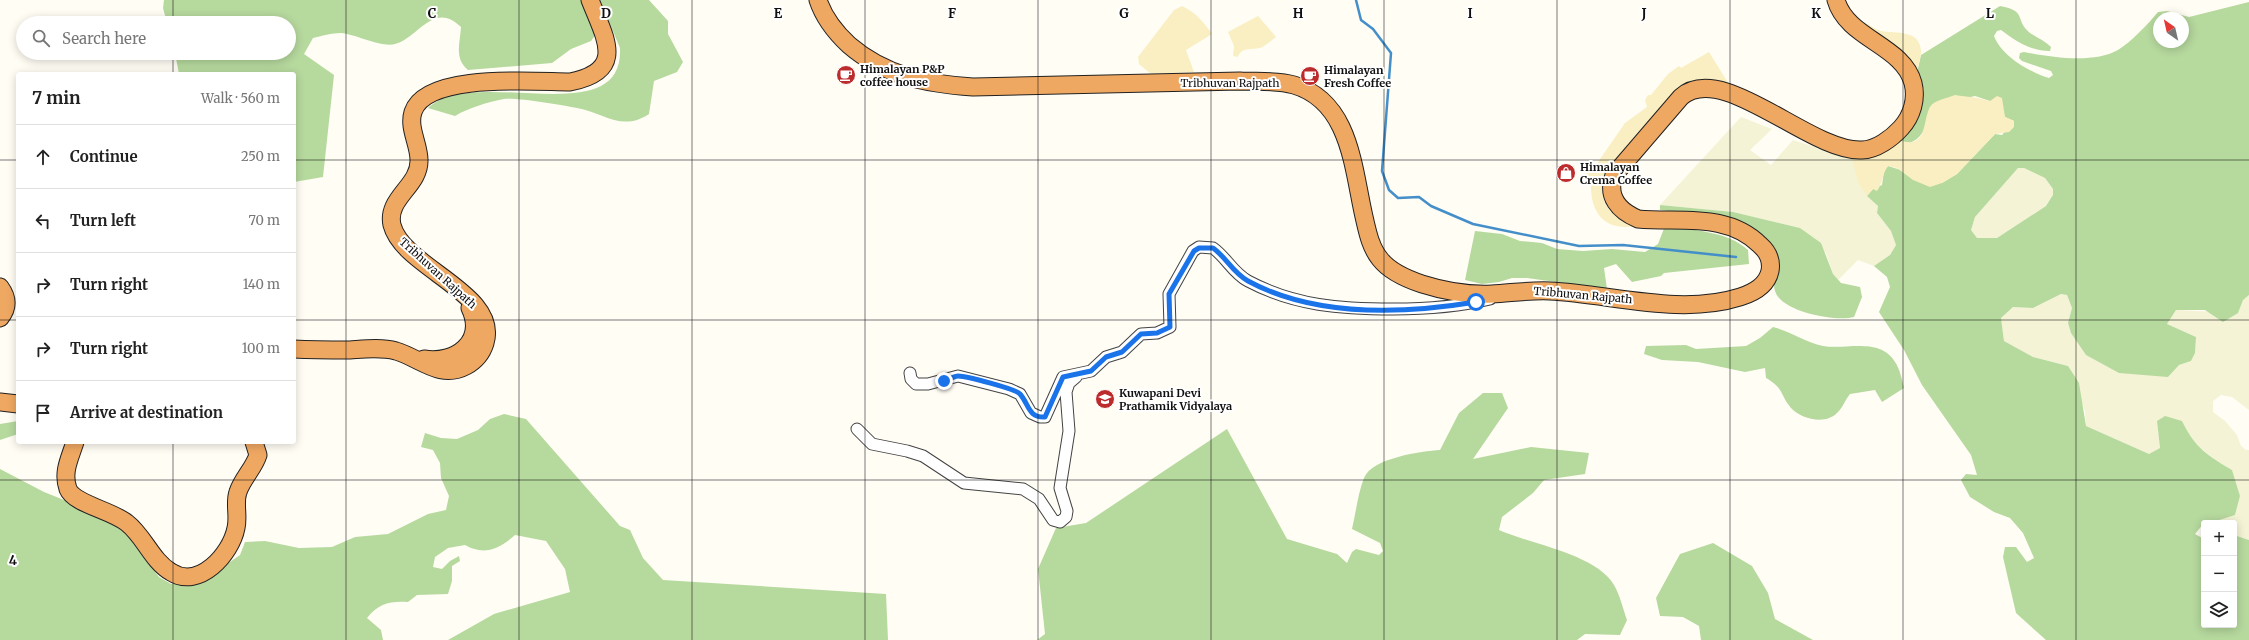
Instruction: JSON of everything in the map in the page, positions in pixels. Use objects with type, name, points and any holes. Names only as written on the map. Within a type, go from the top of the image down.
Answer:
[{"type":"highway","name":"Tribhuvan Rajpath","points":[[296,349],[384,349],[413,358],[436,369],[449,371],[468,365],[480,354],[486,340],[485,321],[478,310],[463,294],[404,245],[393,227],[391,216],[394,207],[414,179],[418,168],[419,153],[412,122],[414,108],[427,95],[451,86],[478,82],[570,82],[594,76],[604,65],[607,52],[604,36],[590,0]]},
{"type":"highway","name":"Tribhuvan Rajpath","points":[[818,0],[832,27],[863,56],[890,71],[924,81],[986,87],[1280,82],[1306,90],[1327,106],[1344,131],[1353,163],[1368,236],[1376,254],[1384,264],[1409,279],[1437,288],[1490,294],[1521,291],[1573,292],[1652,302],[1690,303],[1740,297],[1754,291],[1763,284],[1770,273],[1769,258],[1765,250],[1753,238],[1731,226],[1693,220],[1638,219],[1628,215],[1614,201],[1612,192],[1613,179],[1623,163],[1681,97],[1689,91],[1702,87],[1723,89],[1819,138],[1845,148],[1869,150],[1894,135],[1905,123],[1912,108],[1915,91],[1912,79],[1892,55],[1847,21],[1836,0]]},
{"type":"highway","points":[[0,287],[4,293],[7,304],[0,318]]},
{"type":"highway","points":[[0,402],[16,404]]},
{"type":"highway","points":[[74,444],[66,473],[68,488],[73,496],[81,502],[111,512],[126,522],[142,537],[164,567],[176,575],[185,577],[196,575],[208,569],[230,546],[237,526],[238,492],[258,455],[255,444]]},
{"type":"street","points":[[910,373],[911,379],[916,384],[928,384],[958,376],[1009,389],[1020,394],[1031,413],[1040,417],[1045,417],[1063,377],[1091,371],[1106,357],[1122,352],[1141,334],[1157,333],[1170,327],[1169,294],[1194,251],[1199,248],[1213,248],[1236,273],[1248,281],[1296,300],[1320,306],[1352,310],[1431,310],[1476,302],[1521,291]]},
{"type":"street","points":[[857,429],[872,444],[906,450],[922,456],[964,483],[1023,489],[1039,499],[1053,520],[1060,522],[1066,517],[1067,511],[1060,488],[1069,431],[1067,387],[1072,380],[1081,373]]},
{"type":"green space","points":[[164,0],[583,0],[596,34],[591,41],[571,49],[552,63],[468,70],[459,56],[461,27],[451,20],[443,17],[426,23],[403,40],[390,45],[376,43],[341,33],[313,38],[304,54],[334,75],[323,177],[296,182],[296,72],[179,72],[176,60],[296,60],[296,16],[165,16],[163,8]]},
{"type":"green space","points":[[600,0],[649,0],[668,21],[668,34],[683,62],[677,72],[654,81],[649,114],[639,119],[621,121],[613,120],[587,110],[518,99],[498,100],[466,110],[455,116],[428,108],[449,96],[477,92],[542,94],[573,93],[598,87],[615,73],[620,48]]},
{"type":"green space","points":[[2249,2],[2249,295],[2243,300],[2238,313],[2223,322],[2205,310],[2176,310],[2167,324],[2196,337],[2195,353],[2191,361],[2179,365],[2168,377],[2119,373],[2086,355],[2071,333],[2068,323],[2072,308],[2067,295],[2061,294],[2033,308],[2013,307],[2001,318],[2004,341],[2033,357],[2068,366],[2079,383],[2086,426],[2149,454],[2160,448],[2157,421],[2165,416],[2182,421],[2192,438],[2202,450],[2232,470],[2240,496],[2235,515],[2219,520],[2201,520],[2201,527],[2195,534],[2201,537],[2201,628],[2237,628],[2237,536],[2249,540],[2249,640],[2046,640],[2016,613],[2003,557],[2005,547],[2016,547],[2027,562],[2034,558],[2023,533],[2010,518],[1994,512],[1970,497],[1961,480],[1966,474],[1977,475],[1971,455],[1922,385],[1904,350],[1879,312],[1890,287],[1887,277],[1874,266],[1890,255],[1896,245],[1891,231],[1877,213],[1878,206],[1867,196],[1873,189],[1882,185],[1884,171],[1888,166],[1942,183],[1957,174],[1995,134],[2002,135],[2014,121],[2005,117],[2003,111],[1990,101],[1975,96],[1966,98],[1959,96],[1930,107],[1922,133],[1915,140],[1910,143],[1901,141],[1898,136],[1921,55],[2000,6],[2009,8],[2018,13],[2025,28],[2051,47],[2050,51],[2030,48],[2001,30],[1997,31],[1994,36],[1998,44],[2003,51],[2017,63],[2049,78],[2053,75],[2051,71],[2022,61],[2019,58],[2020,53],[2024,52],[2072,58],[2097,57],[2123,47],[2153,18],[2153,48],[2189,48],[2189,17]],"holes":[[[2018,168],[2024,168],[2045,178],[2053,189],[2053,195],[2046,206],[1997,238],[1977,238],[1971,230],[1975,217]]]},
{"type":"green space","points":[[1741,117],[1772,129],[1750,150],[1771,165],[1793,140],[1852,159],[1878,206],[1877,213],[1891,231],[1896,245],[1890,255],[1874,266],[1858,260],[1838,280],[1833,274],[1826,253],[1800,228],[1733,212],[1660,205]]},
{"type":"green space","points":[[2018,168],[2024,168],[2045,178],[2053,189],[2053,196],[2046,206],[1997,238],[1977,238],[1971,230],[1975,217]]},
{"type":"green space","points":[[1660,205],[1733,212],[1800,228],[1821,243],[1833,274],[1841,283],[1860,287],[1862,297],[1854,317],[1823,317],[1798,310],[1787,305],[1779,298],[1774,288],[1777,263],[1774,254],[1765,238],[1751,227],[1740,222],[1713,215],[1660,210]]},
{"type":"green space","points":[[1665,226],[1709,232],[1730,239],[1748,250],[1749,264],[1664,273],[1661,276],[1632,282],[1616,264],[1604,268],[1607,289],[1527,278],[1512,278],[1499,282],[1482,284],[1465,280],[1475,231],[1502,234],[1520,241],[1542,243],[1557,249],[1583,251],[1612,249],[1645,252],[1658,244]]},
{"type":"green space","points":[[2061,294],[2067,295],[2072,308],[2068,323],[2071,332],[2086,355],[2168,377],[2179,365],[2191,361],[2195,353],[2196,337],[2167,324],[2176,310],[2238,313],[2243,299],[2249,295],[2249,410],[2232,397],[2221,395],[2213,401],[2213,412],[2225,421],[2237,435],[2241,446],[2246,450],[2249,450],[2249,540],[2237,536],[2237,520],[2219,520],[2235,515],[2240,496],[2232,470],[2211,457],[2190,439],[2182,421],[2157,421],[2160,448],[2149,454],[2086,426],[2085,411],[2068,366],[2033,357],[2004,341],[2001,318],[2013,307],[2033,308]]},
{"type":"green space","points":[[1773,327],[1823,346],[1862,346],[1881,350],[1889,354],[1897,365],[1904,388],[1882,402],[1875,390],[1850,394],[1840,410],[1828,419],[1821,420],[1801,416],[1791,408],[1779,388],[1766,378],[1765,368],[1745,372],[1698,362],[1662,360],[1644,354],[1646,346],[1686,345],[1696,349],[1746,346],[1760,338]]},
{"type":"green space","points":[[1483,393],[1502,393],[1508,408],[1473,459],[1531,447],[1589,453],[1585,474],[1544,480],[1533,493],[1502,517],[1499,530],[1578,558],[1593,565],[1605,574],[1616,589],[1627,620],[1620,635],[1585,634],[1577,640],[1037,640],[1045,634],[1038,569],[1056,528],[1086,523],[1227,429],[1287,539],[1337,554],[1347,563],[1352,552],[1356,549],[1379,555],[1383,551],[1380,543],[1352,529],[1362,484],[1369,471],[1377,465],[1398,457],[1440,450],[1459,413]]},
{"type":"green space","points":[[504,414],[526,419],[620,526],[630,530],[643,558],[663,580],[886,594],[888,640],[448,640],[494,614],[570,592],[565,569],[546,541],[515,535],[503,544],[491,549],[479,550],[465,545],[448,548],[435,557],[433,567],[442,569],[450,561],[459,556],[460,561],[452,566],[452,581],[448,594],[417,595],[408,602],[396,602],[380,606],[367,618],[381,630],[383,640],[0,640],[0,469],[44,492],[117,521],[159,577],[171,584],[190,583],[217,571],[240,555],[245,542],[265,541],[299,548],[332,547],[355,537],[388,534],[428,514],[446,510],[449,496],[441,478],[440,463],[433,450],[421,447],[425,433],[441,438],[457,439],[478,430],[490,419]]},
{"type":"green space","points":[[16,421],[16,435],[0,440],[0,424]]},
{"type":"green space","points":[[1713,543],[1752,566],[1768,593],[1775,619],[1813,640],[1701,640],[1699,626],[1683,617],[1660,616],[1656,598],[1680,554]]},
{"type":"sand","points":[[1182,6],[1199,18],[1212,34],[1186,50],[1194,72],[1151,74],[1139,64],[1138,57],[1174,10]]},
{"type":"sand","points":[[1258,16],[1276,37],[1260,48],[1244,50],[1238,57],[1233,56],[1234,46],[1228,32]]},
{"type":"sand","points":[[1864,22],[1881,31],[1906,34],[1916,39],[1920,44],[1921,51],[1917,73]]},
{"type":"sand","points":[[1709,52],[1730,86],[1702,81],[1691,83],[1680,88],[1665,102],[1635,136],[1612,165],[1605,180],[1603,194],[1607,207],[1620,217],[1642,226],[1623,227],[1610,224],[1599,215],[1596,210],[1593,203],[1591,182],[1584,178],[1593,164],[1596,165],[1625,123],[1647,107],[1645,100],[1648,95],[1651,95],[1668,74],[1679,66],[1681,68]]},
{"type":"sand","points":[[1955,95],[1990,101],[1997,96],[2002,98],[2005,117],[2014,121],[2014,127],[2009,132],[1995,134],[1957,174],[1942,183],[1930,187],[1913,180],[1897,168],[1888,166],[1877,191],[1873,189],[1867,196],[1858,182],[1852,159],[1867,154],[1898,136],[1901,141],[1916,141],[1923,132],[1930,107],[1938,101]]},
{"type":"waterway","points":[[1356,0],[1361,20],[1373,29],[1391,53],[1382,171],[1389,190],[1398,198],[1419,197],[1431,206],[1473,224],[1579,246],[1623,245],[1736,257]]},
{"type":"place","name":"Himalayan P&P coffee house","points":[[846,75]]},
{"type":"place","name":"Himalayan Fresh Coffee","points":[[1310,76]]},
{"type":"place","name":"Himalayan Crema Coffee","points":[[1566,173]]},
{"type":"place","name":"Kuwapani Devi Prathamik Vidyalaya","points":[[1105,399]]},
{"type":"route","points":[[944,381],[958,376],[1009,389],[1020,394],[1031,413],[1040,417],[1045,417],[1063,377],[1091,371],[1106,357],[1122,352],[1141,334],[1157,333],[1170,327],[1168,309],[1169,294],[1194,251],[1199,248],[1213,248],[1236,273],[1248,281],[1296,300],[1320,306],[1352,310],[1431,310],[1476,302]]}]
